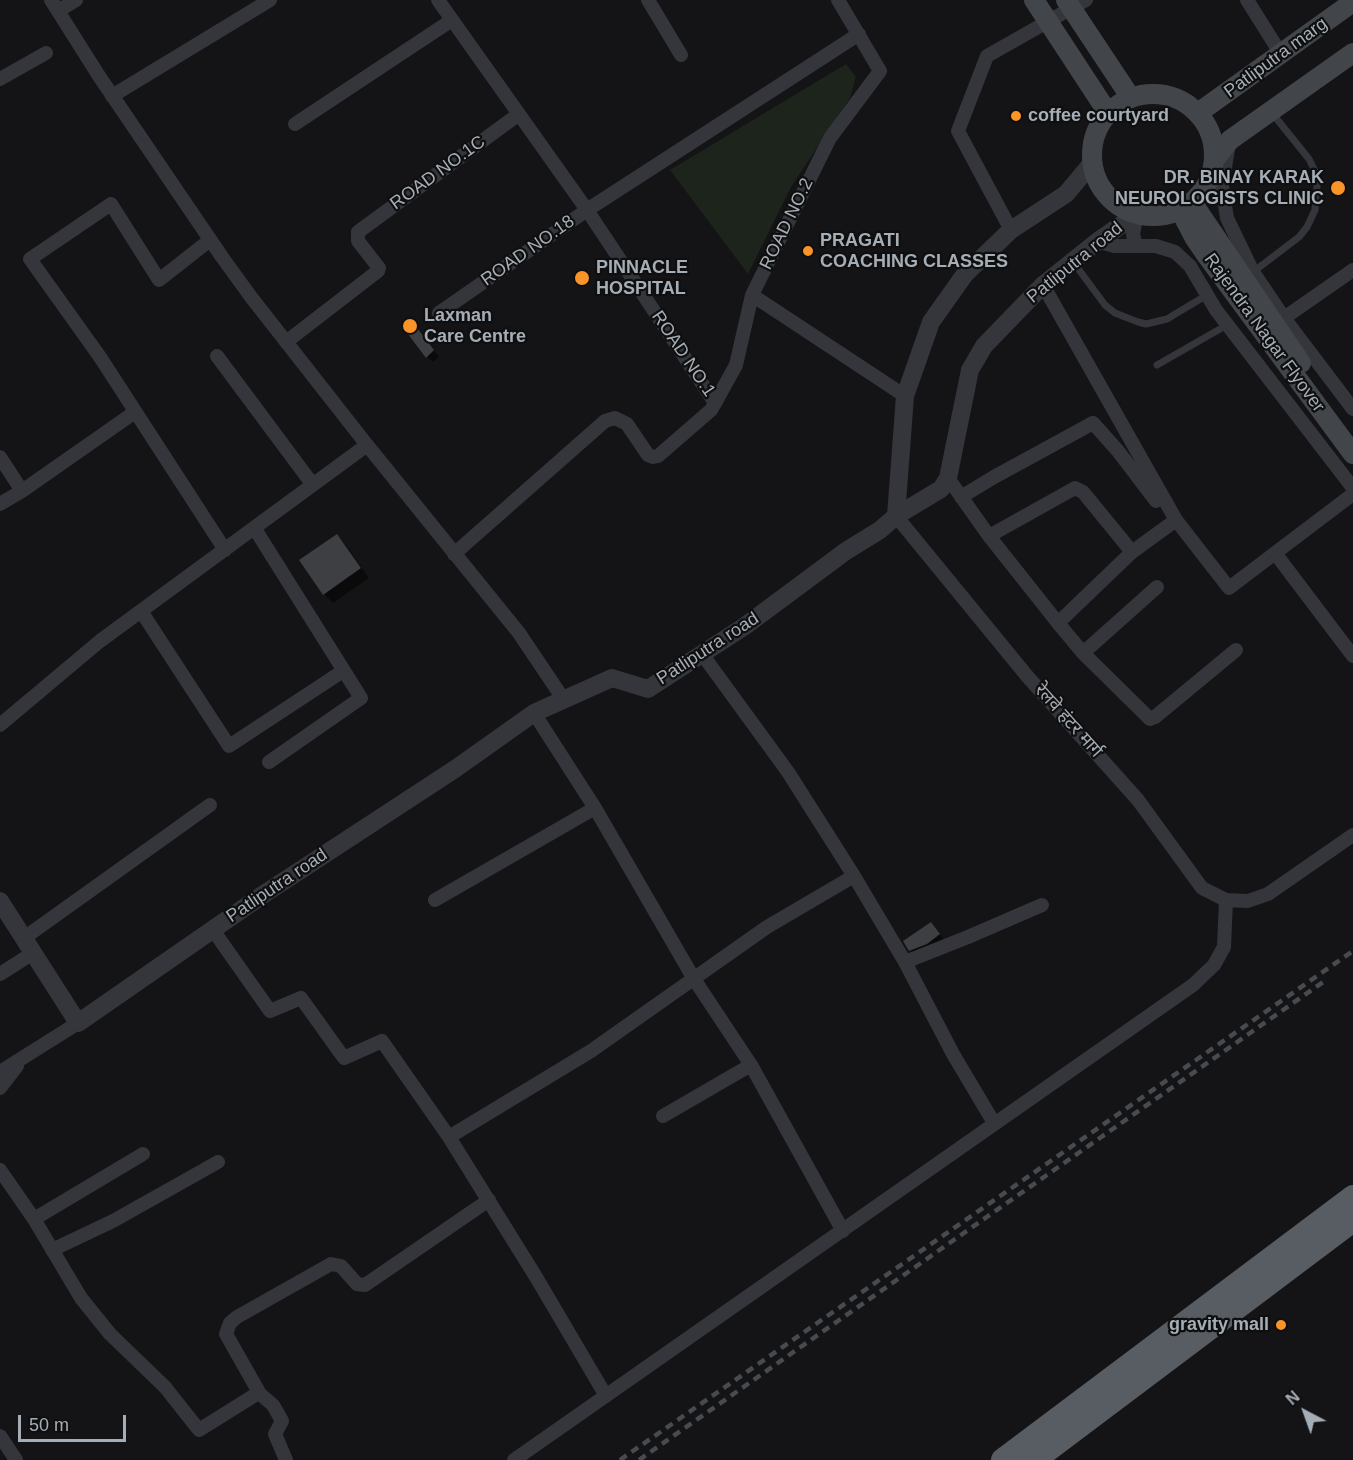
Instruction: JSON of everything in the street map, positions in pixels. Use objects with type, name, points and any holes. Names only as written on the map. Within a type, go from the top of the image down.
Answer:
[{"type":"highway","points":[[1003,1460],[1353,1197]]},
{"type":"highway","points":[[1034,1460],[1353,1220]]},
{"type":"main road","points":[[1034,0],[1108,113]]},
{"type":"main road","name":"Patliputra marg","points":[[1198,113],[1353,2]]},
{"type":"main road","points":[[1074,3],[1131,98]]},
{"type":"main road","points":[[1214,160],[1230,140],[1353,53]]},
{"type":"main road","points":[[1149,93],[1167,95],[1184,101],[1198,113],[1208,127],[1213,143],[1214,160],[1207,183],[1186,206],[1166,214],[1152,216],[1137,214],[1120,207],[1107,195],[1097,180],[1092,163],[1093,145],[1098,128],[1108,113],[1131,98],[1149,93]]},
{"type":"main road","name":"Rajendra Nagar Flyover","points":[[1186,206],[1214,251],[1353,454]]},
{"type":"main road","name":"Rajendra Nagar Flyover","points":[[1214,251],[1353,433]]},
{"type":"street","points":[[76,0],[55,6],[112,96],[210,240],[286,342],[519,633],[564,700]]},
{"type":"street","points":[[112,96],[270,0]]},
{"type":"street","name":"ROAD NO.1","points":[[438,0],[587,210],[715,403],[736,365],[752,295]]},
{"type":"street","points":[[648,0],[681,55]]},
{"type":"street","name":"ROAD NO.2","points":[[752,295],[830,138],[880,71],[838,0]]},
{"type":"street","points":[[1246,0],[1281,54]]},
{"type":"street","points":[[1011,230],[958,131],[987,56],[1047,22],[1074,3]]},
{"type":"street","points":[[295,124],[452,20]]},
{"type":"street","points":[[587,210],[859,34]]},
{"type":"street","points":[[0,79],[46,53]]},
{"type":"street","name":"ROAD NO.1C","points":[[286,342],[378,272],[379,268],[358,241],[358,232],[519,114]]},
{"type":"street","points":[[1230,140],[1222,186],[1227,218],[1253,272],[1284,318],[1353,409]]},
{"type":"street","points":[[896,516],[905,396],[931,322],[965,274],[1011,230],[1066,194],[1092,163]]},
{"type":"street","points":[[210,240],[159,280],[111,204],[30,259],[100,357],[225,550]]},
{"type":"street","name":"ROAD NO.18","points":[[439,313],[587,210]]},
{"type":"street","points":[[1136,246],[1133,234],[1137,214]]},
{"type":"street","name":"Patliputra road","points":[[78,1023],[455,769],[534,713],[612,678],[648,689],[746,626],[846,551],[880,530],[896,516],[941,489],[948,478],[970,370],[984,346],[1043,285],[1098,241],[1137,214]]},
{"type":"street","points":[[1098,241],[1114,246],[1156,246],[1175,252],[1190,266],[1227,325],[1353,488]]},
{"type":"street","points":[[1284,318],[1353,270]]},
{"type":"street","points":[[1043,285],[1176,520],[1229,588],[1353,494]]},
{"type":"street","points":[[752,295],[905,396]]},
{"type":"street","points":[[217,356],[313,485]]},
{"type":"street","points":[[454,554],[605,421],[615,418],[627,424],[648,455],[653,457],[658,456],[711,410],[715,403]]},
{"type":"street","points":[[0,504],[135,412]]},
{"type":"street","points":[[962,497],[1094,423],[1156,501]]},
{"type":"street","points":[[0,725],[100,641],[367,445]]},
{"type":"street","points":[[0,457],[22,491]]},
{"type":"street","points":[[948,478],[989,536],[1083,653],[1150,719],[1236,650]]},
{"type":"street","points":[[989,536],[1075,488],[1083,492],[1132,552]]},
{"type":"street","name":"रेलवे हंटर मार्ग","points":[[896,516],[1028,676],[1138,800],[1202,888],[1226,900]]},
{"type":"street","points":[[1058,623],[1132,552],[1176,520]]},
{"type":"street","points":[[255,529],[361,698],[269,762]]},
{"type":"street","points":[[1275,553],[1353,656]]},
{"type":"street","points":[[1083,653],[1157,587]]},
{"type":"street","points":[[141,611],[229,746],[343,670]]},
{"type":"street","points":[[702,654],[788,772],[854,876],[905,962],[953,1054],[994,1123]]},
{"type":"street","points":[[534,713],[595,808],[694,979],[751,1065],[843,1231]]},
{"type":"street","points":[[0,974],[29,946],[210,805]]},
{"type":"street","points":[[435,900],[595,808]]},
{"type":"street","points":[[514,1460],[1192,985],[1214,965],[1224,947],[1226,900],[1248,901],[1268,894],[1353,835]]},
{"type":"street","points":[[449,1137],[591,1051],[767,927],[854,876]]},
{"type":"street","points":[[0,901],[78,1023],[0,1072]]},
{"type":"street","points":[[905,962],[1042,905]]},
{"type":"street","points":[[213,930],[270,1011],[301,998],[344,1058],[382,1041],[449,1137],[489,1200],[606,1396]]},
{"type":"street","points":[[0,1088],[24,1057]]},
{"type":"street","points":[[663,1116],[751,1065]]},
{"type":"street","points":[[34,1219],[143,1154]]},
{"type":"street","points":[[52,1250],[113,1221],[218,1162]]},
{"type":"street","points":[[0,1170],[34,1219],[81,1298],[110,1334],[165,1387],[199,1430],[255,1395],[260,1395]]},
{"type":"street","points":[[286,1460],[275,1434],[282,1421],[273,1405],[260,1395],[226,1334],[230,1323],[331,1264],[341,1266],[357,1284],[365,1285],[489,1200]]},
{"type":"street","points":[[0,1436],[16,1460]]},
{"type":"lane","points":[[1253,272],[1299,237],[1315,210],[1316,173],[1309,159],[1271,111]]},
{"type":"lane","points":[[1072,261],[1105,305],[1115,313],[1138,322],[1146,324],[1167,319],[1207,295]]},
{"type":"lane","points":[[1157,365],[1227,325]]},
{"type":"shaded area","points":[[846,64],[856,77],[850,98],[791,187],[748,274],[670,170]]},
{"type":"building","points":[[414,324],[434,350],[426,358],[405,330]]},
{"type":"building","points":[[337,534],[361,568],[323,595],[299,560]]},
{"type":"building","points":[[931,922],[940,934],[927,944],[909,951],[903,941]]},
{"type":"railway","points":[[620,1460],[1353,951]]},
{"type":"railway","points":[[639,1460],[1326,980]]},
{"type":"place","name":"coffee courtyard","points":[[1016,116]]},
{"type":"place","name":"DR. BINAY KARAK NEUROLOGISTS CLINIC","points":[[1338,188]]},
{"type":"place","name":"PRAGATI COACHING CLASSES","points":[[808,251]]},
{"type":"place","name":"PINNACLE HOSPITAL","points":[[582,278]]},
{"type":"place","name":"Laxman Care Centre","points":[[410,326]]},
{"type":"place","name":"gravity mall","points":[[1281,1325]]}]
